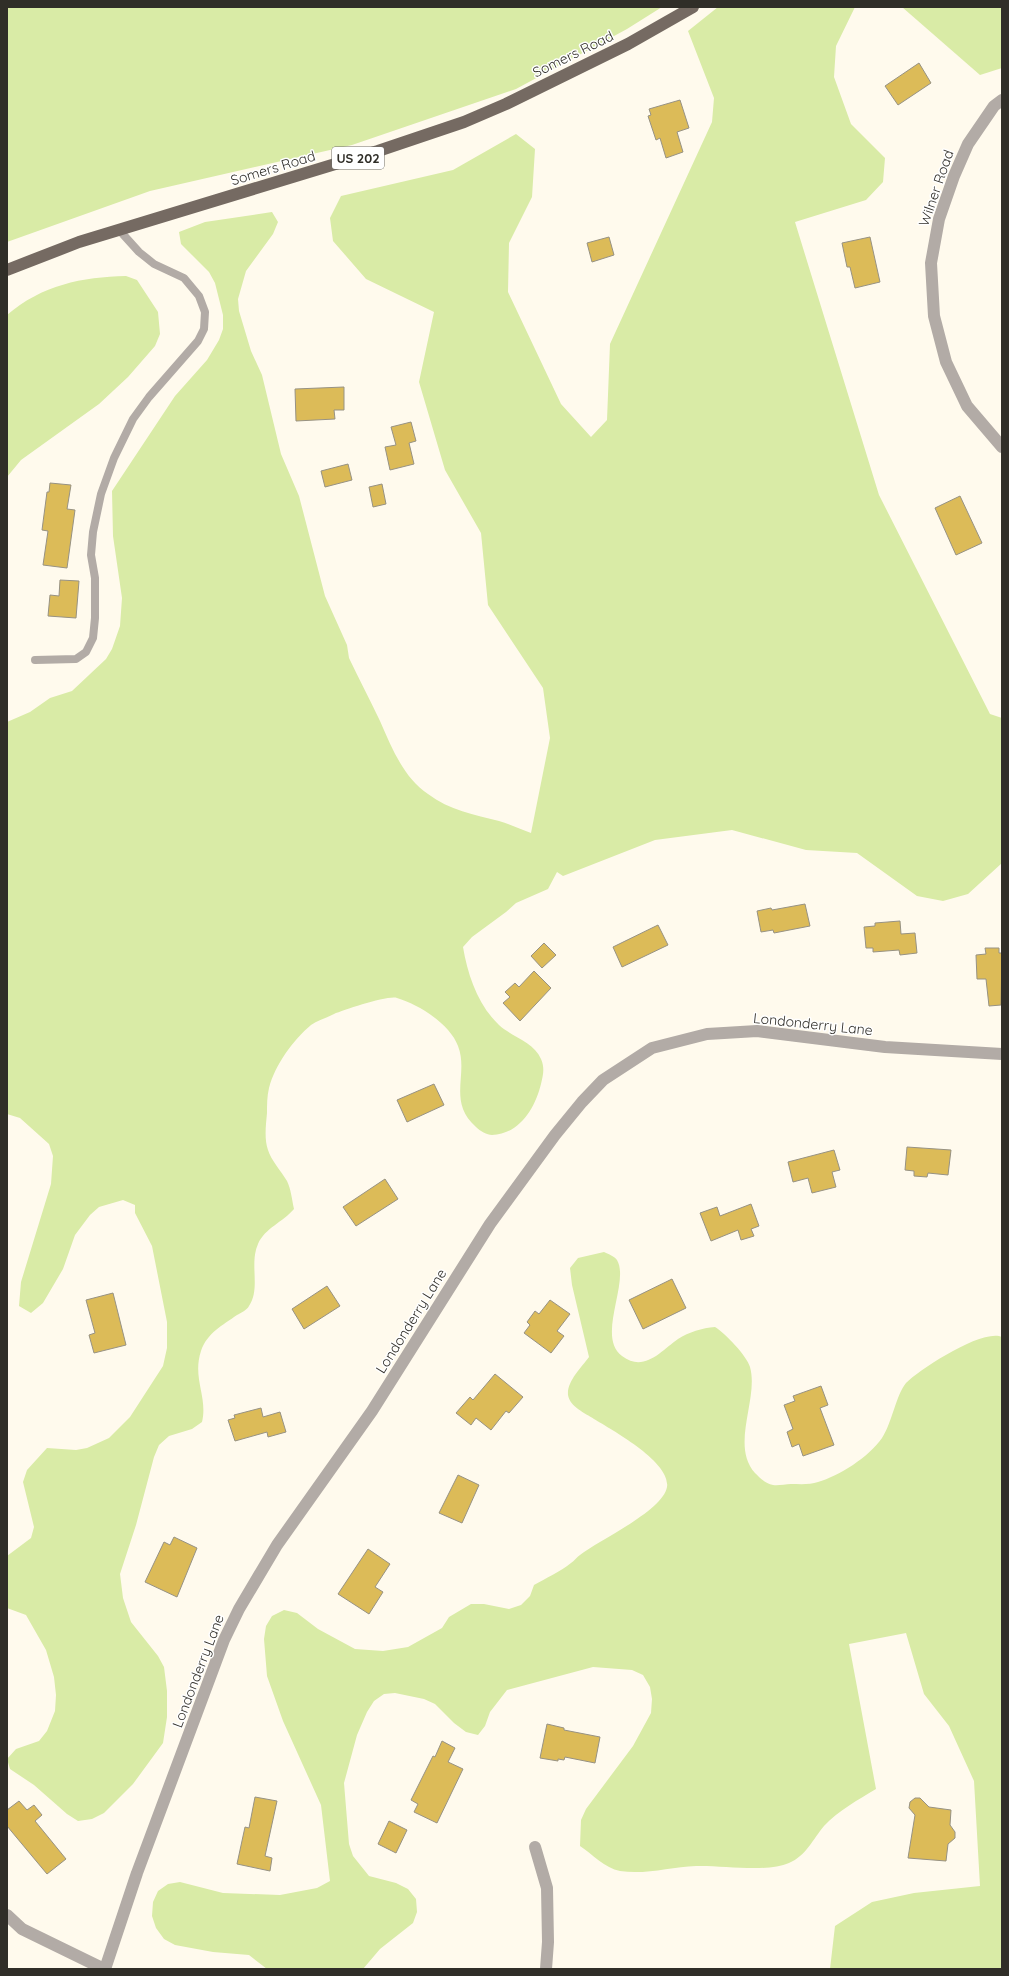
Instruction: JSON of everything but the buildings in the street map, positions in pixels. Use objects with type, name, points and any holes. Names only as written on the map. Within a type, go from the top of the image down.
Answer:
[{"type":"main road","name":"Somers Road","points":[[7,270],[80,242],[385,149],[464,122],[506,104],[628,44],[693,7]]},
{"type":"street","name":"Wilner Road","points":[[1002,100],[994,106],[968,144],[954,176],[939,219],[931,263],[934,316],[946,362],[967,406],[1002,447]]},
{"type":"street","name":"Londonderry Lane","points":[[105,1969],[137,1873],[224,1640],[239,1609],[277,1544],[372,1411],[490,1224],[555,1135],[600,1083],[652,1048],[713,1033],[757,1031],[885,1047],[1002,1054]]},
{"type":"street","points":[[535,1847],[548,1888],[548,1942],[546,1969]]},
{"type":"street","points":[[7,1915],[22,1929],[105,1969]]},
{"type":"lane","points":[[35,660],[76,659],[86,652],[93,638],[95,618],[95,578],[91,555],[94,532],[101,494],[114,458],[133,419],[149,397],[198,341],[204,329],[205,312],[199,296],[184,278],[154,264],[138,252],[120,231]]},
{"type":"green space","points":[[7,7],[662,7],[627,29],[516,89],[352,145],[150,191],[7,242]]},
{"type":"green space","points":[[718,7],[855,7],[836,46],[834,77],[851,124],[885,158],[883,182],[866,200],[795,222],[879,495],[990,714],[1002,718],[1002,863],[968,894],[943,901],[917,896],[857,853],[806,850],[732,830],[655,840],[563,876],[557,872],[548,889],[516,903],[472,937],[463,947],[471,979],[485,1008],[499,1025],[533,1048],[538,1053],[543,1065],[543,1075],[535,1102],[525,1118],[518,1125],[502,1134],[492,1135],[479,1130],[467,1117],[462,1107],[460,1097],[461,1056],[458,1046],[454,1038],[441,1023],[414,1005],[397,998],[376,1001],[334,1014],[314,1023],[304,1031],[291,1045],[280,1062],[272,1079],[267,1100],[267,1146],[271,1158],[287,1181],[294,1209],[290,1214],[270,1229],[261,1238],[258,1244],[254,1260],[254,1292],[248,1307],[211,1334],[201,1351],[198,1370],[203,1404],[202,1422],[192,1429],[169,1436],[159,1445],[154,1457],[136,1525],[120,1574],[123,1598],[131,1622],[158,1656],[164,1667],[167,1691],[167,1717],[163,1743],[133,1784],[104,1813],[92,1819],[78,1821],[67,1814],[34,1785],[10,1769],[7,1759],[16,1749],[39,1741],[47,1731],[55,1711],[56,1695],[54,1677],[46,1650],[26,1615],[7,1608],[7,1556],[31,1538],[34,1527],[23,1482],[27,1470],[47,1448],[76,1450],[87,1448],[109,1438],[130,1417],[163,1366],[167,1348],[167,1322],[152,1246],[135,1213],[135,1205],[123,1200],[99,1207],[90,1215],[75,1235],[63,1269],[43,1303],[31,1313],[19,1306],[21,1282],[51,1184],[53,1156],[49,1144],[20,1118],[7,1114],[7,722],[30,712],[50,698],[72,691],[106,659],[112,649],[120,626],[122,598],[113,536],[112,491],[175,396],[207,360],[219,340],[223,329],[223,315],[215,283],[209,272],[181,244],[179,232],[205,222],[272,212],[278,222],[273,234],[246,271],[238,299],[239,311],[251,351],[262,375],[281,454],[299,496],[325,596],[347,645],[349,658],[399,761],[405,771],[419,787],[436,800],[453,808],[503,822],[531,833],[550,738],[543,688],[488,605],[481,533],[445,470],[419,382],[434,312],[366,279],[333,241],[330,218],[341,196],[453,170],[516,134],[535,149],[532,197],[509,243],[508,292],[561,404],[591,437],[607,420],[610,344],[712,122],[714,98],[688,31]]},
{"type":"green space","points":[[902,7],[1002,7],[1002,68],[980,75]]},
{"type":"green space","points":[[126,276],[137,280],[158,312],[160,334],[155,346],[128,377],[99,404],[21,460],[7,477],[7,315],[34,296],[63,285],[94,278]]},
{"type":"green space","points":[[604,1252],[617,1260],[620,1270],[620,1282],[612,1323],[612,1336],[615,1347],[622,1356],[630,1361],[645,1361],[659,1354],[678,1339],[691,1332],[715,1327],[730,1339],[745,1357],[750,1367],[752,1380],[746,1422],[745,1449],[748,1462],[755,1473],[761,1479],[773,1485],[815,1483],[835,1475],[853,1465],[862,1459],[882,1438],[889,1425],[897,1402],[906,1383],[924,1369],[952,1351],[981,1338],[993,1336],[1002,1337],[1002,1969],[830,1969],[835,1926],[872,1902],[914,1893],[980,1886],[974,1781],[949,1726],[924,1694],[906,1633],[849,1644],[876,1789],[836,1815],[824,1826],[805,1852],[789,1863],[769,1868],[696,1866],[629,1872],[620,1871],[609,1867],[580,1846],[581,1820],[586,1809],[633,1746],[651,1713],[652,1699],[650,1687],[643,1675],[632,1670],[593,1667],[507,1690],[490,1712],[485,1726],[478,1735],[466,1732],[454,1723],[435,1704],[424,1699],[395,1693],[384,1694],[374,1701],[367,1712],[357,1735],[344,1783],[349,1844],[353,1856],[369,1876],[396,1883],[408,1889],[416,1899],[417,1912],[413,1923],[380,1949],[363,1969],[267,1969],[249,1955],[213,1952],[175,1945],[164,1939],[156,1928],[152,1916],[153,1902],[158,1891],[168,1884],[180,1882],[223,1893],[280,1895],[317,1888],[330,1881],[321,1805],[283,1721],[267,1676],[264,1639],[266,1626],[272,1616],[284,1610],[297,1613],[318,1629],[355,1649],[383,1651],[408,1647],[442,1628],[449,1617],[471,1604],[484,1604],[509,1609],[521,1605],[530,1596],[534,1585],[562,1569],[589,1549],[643,1515],[663,1496],[667,1487],[666,1477],[660,1467],[639,1448],[578,1409],[569,1399],[568,1395],[568,1390],[572,1380],[589,1357],[572,1285],[570,1268],[578,1258]]}]
